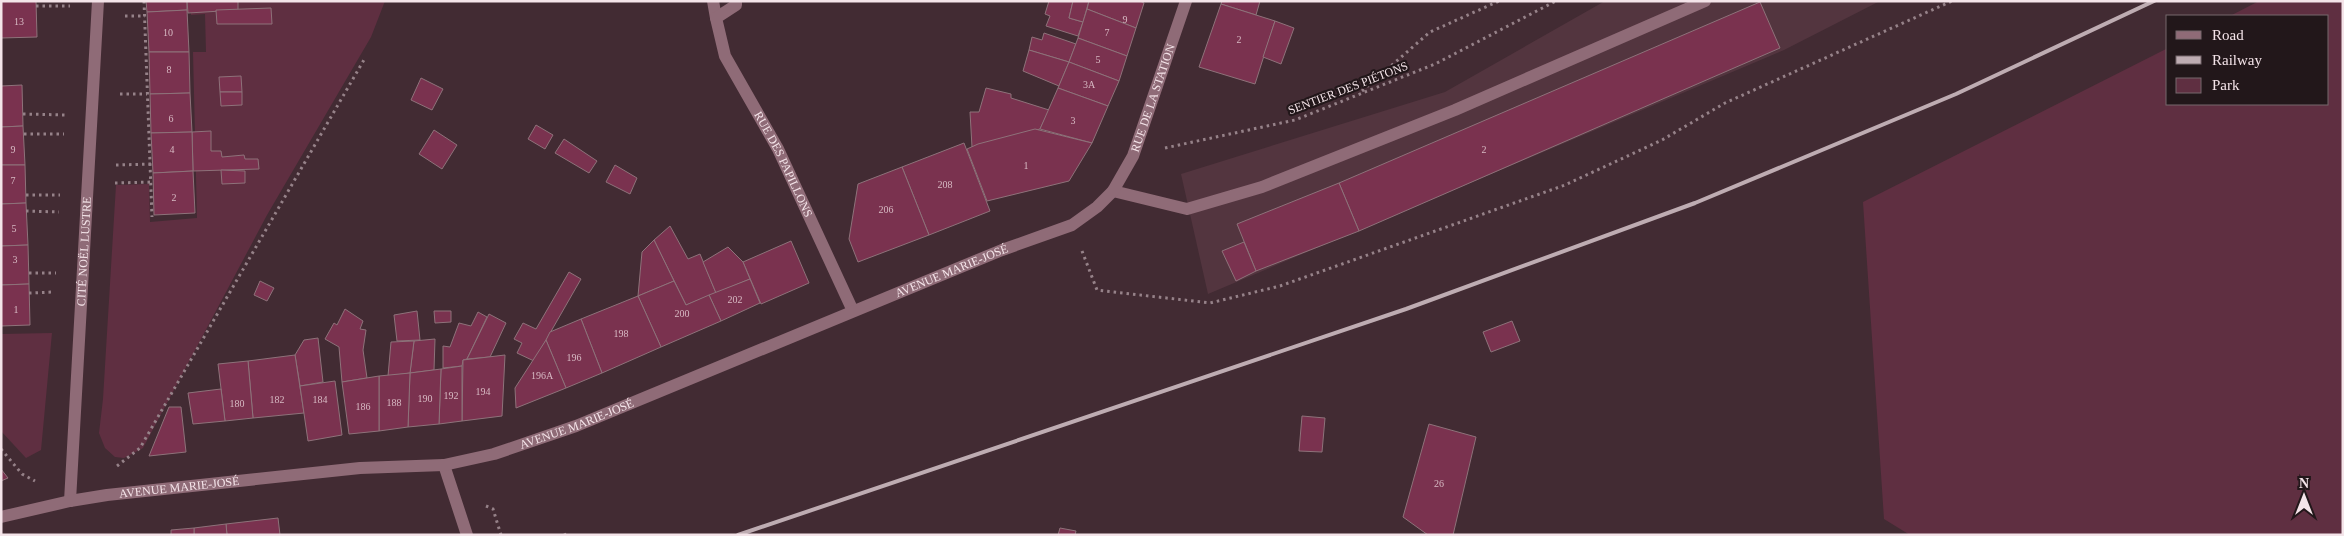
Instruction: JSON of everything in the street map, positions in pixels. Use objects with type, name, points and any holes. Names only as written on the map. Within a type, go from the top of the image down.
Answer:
[{"type":"street","name":"CITÉ NOËL LUSTRE","points":[[70,501],[98,1]]},
{"type":"street","name":"RUE DES PAPILLONS","points":[[713,1],[725,56],[778,149],[853,311]]},
{"type":"street","points":[[716,18],[736,5],[736,1]]},
{"type":"street","name":"RUE DE LA STATION","points":[[1113,191],[1133,156],[1186,1]]},
{"type":"street","points":[[1113,191],[1187,209],[1262,187],[1446,113],[1705,1]]},
{"type":"street","name":"AVENUE MARIE-JOSÉ","points":[[1,517],[70,501],[107,495],[360,468],[444,465],[494,454],[576,426],[1002,250],[1072,225],[1097,207],[1113,191]]},
{"type":"street","points":[[444,465],[466,532]]},
{"type":"path","points":[[144,1],[152,217]]},
{"type":"path","points":[[1359,93],[1430,32],[1499,1]]},
{"type":"path","name":"SENTIER DES PIÉTONS","points":[[1133,156],[1295,120],[1435,64],[1556,1]]},
{"type":"path","points":[[1072,225],[1097,290],[1210,303],[1280,286],[1565,185],[1662,140],[1725,103],[1952,1]]},
{"type":"path","points":[[36,6],[75,6]]},
{"type":"path","points":[[122,16],[145,16]]},
{"type":"path","points":[[113,468],[140,448],[365,58]]},
{"type":"path","points":[[117,94],[147,94]]},
{"type":"path","points":[[24,114],[68,115]]},
{"type":"path","points":[[24,134],[67,134]]},
{"type":"path","points":[[113,165],[151,164]]},
{"type":"path","points":[[112,183],[152,182]]},
{"type":"path","points":[[26,195],[63,195]]},
{"type":"path","points":[[26,211],[62,212]]},
{"type":"path","points":[[28,273],[59,273]]},
{"type":"path","points":[[29,293],[58,292]]},
{"type":"path","points":[[1,449],[22,474],[70,501]]},
{"type":"path","points":[[497,522],[501,535]]},
{"type":"shaded area","points":[[1605,1],[1880,1],[1784,50],[1208,294],[1181,174],[1445,92]]},
{"type":"green space","points":[[191,1],[385,1],[371,37],[267,215],[143,448],[124,458],[115,457],[105,448],[99,433],[103,399],[116,185],[149,184],[150,222],[197,218],[193,52],[206,52],[205,14],[191,15]]},
{"type":"green space","points":[[2259,1],[2343,1],[2343,535],[1910,535],[1884,519],[1863,202],[2166,49],[2166,105],[2329,105],[2329,15],[2232,15]]},
{"type":"green space","points":[[52,333],[41,450],[26,458],[1,431],[1,334]]},
{"type":"building","points":[[1,1],[36,1],[37,37],[1,38]]},
{"type":"building","points":[[146,1],[187,1],[187,10],[147,12]]},
{"type":"building","points":[[187,1],[238,1],[238,10],[188,13]]},
{"type":"building","points":[[1049,1],[1073,1],[1069,18],[1083,22],[1078,36],[1046,26],[1050,16],[1045,14]]},
{"type":"building","points":[[1073,1],[1089,1],[1083,22],[1069,18]]},
{"type":"building","points":[[1089,1],[1140,1],[1144,3],[1136,28],[1087,9]]},
{"type":"building","points":[[1222,1],[1260,1],[1256,15],[1221,4]]},
{"type":"building","points":[[1760,2],[1780,48],[1359,231],[1339,183]]},
{"type":"building","points":[[1221,4],[1275,21],[1255,84],[1199,67]]},
{"type":"building","points":[[271,8],[272,24],[217,24],[216,10]]},
{"type":"building","points":[[1087,9],[1136,28],[1127,56],[1078,38]]},
{"type":"building","points":[[187,10],[189,52],[149,52],[147,12]]},
{"type":"building","points":[[1275,21],[1294,28],[1281,64],[1263,57]]},
{"type":"building","points":[[1044,33],[1076,44],[1069,62],[1029,50],[1032,37],[1042,40]]},
{"type":"building","points":[[1078,38],[1127,56],[1119,81],[1069,62]]},
{"type":"building","points":[[1029,50],[1069,62],[1059,86],[1023,71]]},
{"type":"building","points":[[149,52],[189,52],[190,93],[150,94]]},
{"type":"building","points":[[1069,62],[1119,81],[1108,106],[1058,88]]},
{"type":"building","points":[[241,76],[242,92],[220,92],[219,77]]},
{"type":"building","points":[[421,78],[443,89],[432,110],[411,100]]},
{"type":"building","points":[[22,85],[23,126],[1,127],[1,86]]},
{"type":"building","points":[[986,88],[1011,94],[1011,98],[1049,110],[1040,129],[972,147],[970,112],[979,112]]},
{"type":"building","points":[[1058,88],[1108,106],[1092,143],[1040,129]]},
{"type":"building","points":[[220,92],[242,92],[242,105],[221,106]]},
{"type":"building","points":[[190,93],[192,132],[151,133],[150,94]]},
{"type":"building","points":[[536,125],[553,135],[545,149],[528,139]]},
{"type":"building","points":[[23,126],[25,165],[1,165],[1,127]]},
{"type":"building","points":[[1035,129],[1092,143],[1069,181],[987,201],[967,149],[978,144]]},
{"type":"building","points":[[434,130],[457,145],[442,169],[419,154]]},
{"type":"building","points":[[211,131],[211,151],[221,151],[222,157],[244,155],[245,159],[258,159],[259,169],[193,171],[192,132]]},
{"type":"building","points":[[192,132],[193,171],[153,173],[151,133]]},
{"type":"building","points":[[564,139],[597,161],[589,173],[555,153]]},
{"type":"building","points":[[964,143],[990,211],[929,235],[902,167]]},
{"type":"building","points":[[1,165],[25,165],[26,203],[1,204]]},
{"type":"building","points":[[615,165],[637,178],[630,194],[606,182]]},
{"type":"building","points":[[902,167],[929,235],[858,262],[849,239],[858,184]]},
{"type":"building","points":[[221,170],[245,171],[245,183],[222,184]]},
{"type":"building","points":[[193,171],[195,213],[154,215],[153,173]]},
{"type":"building","points":[[1339,183],[1359,231],[1256,271],[1237,224]]},
{"type":"building","points":[[26,203],[28,245],[1,246],[1,204]]},
{"type":"building","points":[[670,226],[688,259],[700,254],[716,293],[686,305],[654,240]]},
{"type":"building","points":[[654,240],[674,281],[638,296],[642,252]]},
{"type":"building","points":[[791,241],[809,283],[761,304],[743,262]]},
{"type":"building","points":[[1244,242],[1256,271],[1236,281],[1222,251]]},
{"type":"building","points":[[28,245],[29,284],[1,285],[1,246]]},
{"type":"building","points":[[728,247],[743,262],[750,279],[716,293],[703,262]]},
{"type":"building","points":[[569,272],[581,279],[534,361],[517,353],[522,343],[514,339],[523,323],[536,329]]},
{"type":"building","points":[[750,279],[760,303],[721,321],[709,295]]},
{"type":"building","points":[[260,281],[274,288],[267,301],[254,295]]},
{"type":"building","points":[[674,281],[686,305],[709,295],[721,321],[661,347],[638,296]]},
{"type":"building","points":[[29,284],[30,325],[1,326],[1,285]]},
{"type":"building","points":[[638,296],[661,347],[602,373],[581,319]]},
{"type":"building","points":[[345,309],[363,321],[360,329],[366,330],[363,350],[367,378],[342,382],[339,347],[325,339],[334,323],[337,325]]},
{"type":"building","points":[[417,311],[420,340],[397,341],[394,315]]},
{"type":"building","points":[[434,311],[451,311],[451,322],[435,323]]},
{"type":"building","points":[[478,312],[487,317],[467,359],[463,360],[462,366],[443,368],[443,346],[450,347],[459,323],[471,326]]},
{"type":"building","points":[[489,314],[506,323],[490,357],[467,359]]},
{"type":"building","points":[[581,319],[602,373],[566,388],[546,340],[550,332]]},
{"type":"building","points":[[1512,321],[1520,341],[1491,352],[1483,332]]},
{"type":"building","points":[[318,338],[323,382],[300,386],[295,355],[304,340]]},
{"type":"building","points":[[435,339],[434,370],[410,373],[414,341]]},
{"type":"building","points":[[546,340],[566,388],[516,408],[515,388]]},
{"type":"building","points":[[414,341],[410,373],[388,376],[391,342]]},
{"type":"building","points":[[295,355],[304,413],[253,418],[248,361]]},
{"type":"building","points":[[505,355],[502,416],[462,421],[463,360]]},
{"type":"building","points":[[248,361],[253,418],[225,421],[218,364]]},
{"type":"building","points":[[462,366],[462,421],[439,424],[441,369]]},
{"type":"building","points":[[441,369],[439,424],[408,427],[410,373]]},
{"type":"building","points":[[410,373],[408,427],[379,431],[379,376]]},
{"type":"building","points":[[379,376],[379,431],[349,434],[342,382]]},
{"type":"building","points":[[335,381],[342,435],[308,441],[300,386]]},
{"type":"building","points":[[221,389],[225,421],[193,424],[188,393]]},
{"type":"building","points":[[169,407],[181,407],[186,452],[149,456]]},
{"type":"building","points":[[1302,416],[1325,418],[1322,452],[1299,451]]},
{"type":"building","points":[[1429,424],[1476,437],[1453,535],[1428,535],[1403,517]]},
{"type":"building","points":[[1,469],[8,478],[1,481]]},
{"type":"building","points":[[278,518],[280,535],[227,535],[226,524]]},
{"type":"building","points":[[226,524],[227,535],[194,535],[194,528]]},
{"type":"building","points":[[194,528],[194,535],[171,535],[171,530]]},
{"type":"building","points":[[1060,528],[1076,531],[1075,535],[1058,535]]},
{"type":"railway","points":[[738,535],[1406,309],[1695,203],[1956,94],[2154,1]]}]
